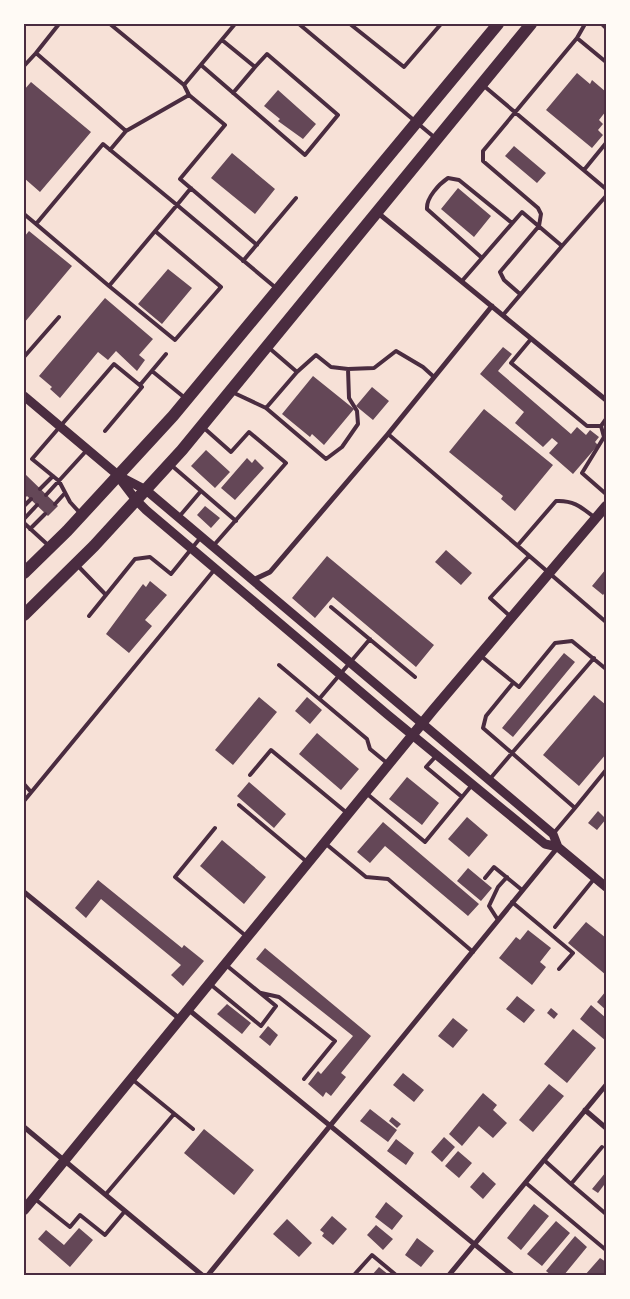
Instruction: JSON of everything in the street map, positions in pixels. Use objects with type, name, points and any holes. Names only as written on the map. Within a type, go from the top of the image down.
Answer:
[{"type":"highway","points":[[24,573],[82,515],[187,400],[498,24]]},
{"type":"highway","points":[[24,615],[76,564],[202,427],[376,211],[531,24]]},
{"type":"main road","points":[[24,1210],[479,655],[606,506]]},
{"type":"street","points":[[376,211],[606,400]]},
{"type":"street","points":[[252,580],[270,572],[388,434],[492,306]]},
{"type":"street","points":[[24,396],[118,476],[136,500],[340,675],[545,844],[558,847],[606,887]]},
{"type":"street","points":[[118,476],[146,490],[553,834],[558,847]]},
{"type":"street","points":[[254,601],[263,590]]},
{"type":"street","points":[[290,632],[299,620]]},
{"type":"street","points":[[208,1275],[558,847]]},
{"type":"street","points":[[24,892],[181,1020]]},
{"type":"street","points":[[189,1010],[512,1275]]},
{"type":"street","points":[[449,1275],[606,1086]]},
{"type":"street","points":[[585,1110],[606,1128]]},
{"type":"street","points":[[24,1127],[202,1275]]},
{"type":"lane","points":[[24,66],[59,24]]},
{"type":"lane","points":[[110,24],[184,85],[189,95],[225,125],[180,179],[257,245]]},
{"type":"lane","points":[[184,85],[235,24]]},
{"type":"lane","points":[[298,24],[436,138]]},
{"type":"lane","points":[[350,24],[404,67],[441,24]]},
{"type":"lane","points":[[520,294],[504,280],[500,272],[539,226],[541,214],[538,208],[483,161],[483,151],[577,38],[585,24]]},
{"type":"lane","points":[[602,24],[606,28]]},
{"type":"lane","points":[[577,38],[606,62]]},
{"type":"lane","points":[[222,40],[255,67]]},
{"type":"lane","points":[[36,53],[126,131]]},
{"type":"lane","points":[[201,65],[233,94],[305,155],[338,116],[267,54],[233,94]]},
{"type":"lane","points":[[481,84],[606,189]]},
{"type":"lane","points":[[110,150],[126,131],[189,95]]},
{"type":"lane","points":[[584,170],[606,143]]},
{"type":"lane","points":[[36,224],[103,144],[278,289]]},
{"type":"lane","points":[[482,258],[427,209],[429,199],[444,182],[448,178],[459,180],[512,224]]},
{"type":"lane","points":[[109,286],[191,188]]},
{"type":"lane","points":[[503,315],[606,196]]},
{"type":"lane","points":[[243,261],[296,198]]},
{"type":"lane","points":[[462,281],[522,212],[562,246]]},
{"type":"lane","points":[[24,214],[176,340],[221,287],[155,231]]},
{"type":"lane","points":[[24,357],[59,317]]},
{"type":"lane","points":[[532,338],[511,363],[586,426],[601,426]]},
{"type":"lane","points":[[268,347],[297,372]]},
{"type":"lane","points":[[266,408],[297,372],[316,355],[331,366],[348,369],[374,368],[396,351],[423,367],[434,377]]},
{"type":"lane","points":[[105,431],[142,387],[140,385],[166,354]]},
{"type":"lane","points":[[82,515],[59,482],[32,459],[114,364],[140,385]]},
{"type":"lane","points":[[231,392],[266,408],[326,459],[342,447],[358,424],[357,410],[349,398],[348,369]]},
{"type":"lane","points":[[152,371],[187,400]]},
{"type":"lane","points":[[601,426],[606,419]]},
{"type":"lane","points":[[601,426],[604,437],[582,472],[606,494]]},
{"type":"lane","points":[[202,427],[232,452],[249,432],[286,463],[213,547]]},
{"type":"lane","points":[[388,434],[606,622]]},
{"type":"lane","points":[[46,495],[87,450]]},
{"type":"lane","points":[[170,464],[236,521]]},
{"type":"lane","points":[[40,489],[53,476]]},
{"type":"lane","points":[[178,518],[201,491]]},
{"type":"lane","points":[[55,504],[65,493]]},
{"type":"lane","points":[[24,506],[31,499]]},
{"type":"lane","points":[[518,545],[556,502],[567,501],[578,504],[596,518]]},
{"type":"lane","points":[[24,519],[37,505]]},
{"type":"lane","points":[[30,529],[45,514]]},
{"type":"lane","points":[[24,523],[50,548]]},
{"type":"lane","points":[[89,616],[135,559],[150,557],[171,574],[201,537]]},
{"type":"lane","points":[[512,617],[490,598],[529,556]]},
{"type":"lane","points":[[76,564],[106,595]]},
{"type":"lane","points":[[24,801],[215,568]]},
{"type":"lane","points":[[331,607],[415,677]]},
{"type":"lane","points":[[320,698],[370,639]]},
{"type":"lane","points":[[479,655],[518,687],[555,643],[572,641],[606,669]]},
{"type":"lane","points":[[488,781],[594,658]]},
{"type":"lane","points":[[280,665],[368,739],[370,749],[390,765]]},
{"type":"lane","points":[[513,682],[486,716],[483,728],[575,808]]},
{"type":"lane","points":[[250,775],[271,750],[349,815]]},
{"type":"lane","points":[[437,755],[426,767],[462,797]]},
{"type":"lane","points":[[553,834],[606,770]]},
{"type":"lane","points":[[24,784],[31,792]]},
{"type":"lane","points":[[366,793],[424,842],[472,785]]},
{"type":"lane","points":[[239,805],[309,864]]},
{"type":"lane","points":[[215,828],[175,877],[248,938]]},
{"type":"lane","points":[[326,843],[366,877],[388,880],[473,952]]},
{"type":"lane","points":[[485,878],[494,867],[522,890]]},
{"type":"lane","points":[[498,920],[489,906],[498,887],[507,877]]},
{"type":"lane","points":[[554,927],[595,878]]},
{"type":"lane","points":[[512,902],[573,953],[559,969]]},
{"type":"lane","points":[[210,984],[260,1026],[276,1006],[226,965]]},
{"type":"lane","points":[[260,993],[279,997],[335,1041],[304,1078]]},
{"type":"lane","points":[[132,1079],[193,1129]]},
{"type":"lane","points":[[106,1194],[174,1114]]},
{"type":"lane","points":[[572,1184],[602,1147]]},
{"type":"lane","points":[[544,1160],[606,1214]]},
{"type":"lane","points":[[526,1183],[606,1250]]},
{"type":"lane","points":[[34,1198],[70,1227],[80,1214],[104,1236],[125,1211]]},
{"type":"lane","points":[[354,1275],[372,1255],[396,1275]]},
{"type":"building","points":[[577,73],[590,84],[592,80],[606,92],[606,111],[599,120],[603,124],[598,130],[603,135],[592,148],[546,110]]},
{"type":"building","points":[[31,82],[91,132],[40,192],[24,178],[24,90]]},
{"type":"building","points":[[278,90],[316,124],[303,139],[278,121],[280,119],[264,106]]},
{"type":"building","points":[[514,146],[546,173],[537,183],[505,156]]},
{"type":"building","points":[[232,153],[275,189],[255,214],[211,178]]},
{"type":"building","points":[[458,188],[491,216],[474,237],[441,209]]},
{"type":"building","points":[[29,231],[72,266],[24,323],[24,237]]},
{"type":"building","points":[[168,269],[192,288],[162,324],[138,304]]},
{"type":"building","points":[[105,298],[153,339],[139,355],[145,360],[137,371],[116,351],[108,360],[98,352],[60,398],[50,389],[52,387],[39,376]]},
{"type":"building","points":[[503,347],[512,354],[498,371],[571,434],[577,427],[586,435],[590,430],[599,437],[595,442],[598,445],[573,474],[549,453],[558,443],[552,438],[543,447],[515,423],[524,412],[480,374]]},
{"type":"building","points":[[313,376],[354,409],[324,445],[312,434],[310,437],[282,414]]},
{"type":"building","points":[[372,387],[389,401],[373,420],[356,406]]},
{"type":"building","points":[[484,409],[553,465],[515,511],[501,499],[503,496],[449,452]]},
{"type":"building","points":[[206,450],[230,472],[215,488],[191,466]]},
{"type":"building","points":[[247,458],[252,463],[255,459],[264,468],[235,500],[221,488]]},
{"type":"building","points":[[24,473],[58,506],[48,516],[27,496],[24,499]]},
{"type":"building","points":[[205,506],[220,518],[211,528],[197,515]]},
{"type":"building","points":[[446,550],[472,573],[461,585],[435,562]]},
{"type":"building","points":[[327,556],[434,645],[416,667],[333,597],[315,618],[292,598]]},
{"type":"building","points":[[606,569],[606,591],[603,595],[592,586]]},
{"type":"building","points":[[150,581],[167,595],[145,620],[152,626],[129,653],[106,634],[143,584],[146,587]]},
{"type":"building","points":[[564,653],[575,662],[513,737],[502,728]]},
{"type":"building","points":[[594,695],[606,705],[606,754],[579,786],[543,755]]},
{"type":"building","points":[[259,697],[277,712],[233,765],[215,750]]},
{"type":"building","points":[[307,697],[322,710],[310,724],[295,711]]},
{"type":"building","points":[[317,733],[359,769],[341,790],[299,754]]},
{"type":"building","points":[[407,777],[439,803],[422,825],[389,799]]},
{"type":"building","points":[[249,782],[286,814],[274,828],[237,796]]},
{"type":"building","points":[[598,811],[606,819],[597,830],[588,823]]},
{"type":"building","points":[[467,817],[488,835],[469,857],[448,839]]},
{"type":"building","points":[[383,822],[479,904],[468,916],[385,846],[370,863],[357,852]]},
{"type":"building","points":[[222,840],[266,877],[244,904],[200,866]]},
{"type":"building","points":[[468,868],[492,888],[481,901],[457,881]]},
{"type":"building","points":[[98,880],[182,948],[184,945],[204,961],[183,986],[171,975],[181,965],[101,899],[86,918],[75,908]]},
{"type":"building","points":[[586,922],[606,938],[606,975],[568,943]]},
{"type":"building","points":[[528,930],[551,948],[540,962],[546,967],[532,985],[499,958],[516,937],[520,940]]},
{"type":"building","points":[[265,948],[371,1036],[341,1073],[346,1077],[331,1096],[326,1092],[323,1097],[308,1084],[318,1071],[321,1074],[353,1036],[256,959]]},
{"type":"building","points":[[606,991],[606,1010],[597,1002]]},
{"type":"building","points":[[517,996],[535,1010],[524,1023],[506,1009]]},
{"type":"building","points":[[227,1004],[251,1023],[242,1034],[217,1014]]},
{"type":"building","points":[[591,1005],[606,1018],[606,1041],[580,1019]]},
{"type":"building","points":[[551,1008],[558,1014],[554,1019],[547,1013]]},
{"type":"building","points":[[453,1018],[468,1030],[453,1048],[438,1036]]},
{"type":"building","points":[[268,1026],[278,1035],[270,1046],[259,1037]]},
{"type":"building","points":[[573,1029],[596,1048],[567,1083],[544,1064]]},
{"type":"building","points":[[403,1073],[424,1090],[414,1102],[393,1085]]},
{"type":"building","points":[[549,1084],[564,1096],[533,1132],[519,1120]]},
{"type":"building","points":[[483,1093],[497,1105],[493,1110],[507,1123],[493,1138],[479,1126],[462,1146],[449,1134]]},
{"type":"building","points":[[370,1109],[397,1130],[388,1142],[360,1121]]},
{"type":"building","points":[[392,1117],[401,1124],[397,1128],[389,1121]]},
{"type":"building","points":[[204,1129],[254,1170],[234,1195],[184,1153]]},
{"type":"building","points":[[444,1137],[455,1147],[442,1162],[431,1152]]},
{"type":"building","points":[[396,1139],[414,1153],[406,1165],[387,1151]]},
{"type":"building","points":[[458,1151],[472,1163],[459,1178],[445,1166]]},
{"type":"building","points":[[483,1172],[496,1184],[483,1199],[470,1187]]},
{"type":"building","points":[[606,1172],[606,1187],[604,1185],[598,1193],[592,1189]]},
{"type":"building","points":[[386,1202],[403,1216],[392,1230],[375,1217]]},
{"type":"building","points":[[534,1204],[549,1216],[521,1250],[507,1238]]},
{"type":"building","points":[[332,1216],[347,1229],[333,1245],[322,1236],[324,1233],[320,1230]]},
{"type":"building","points":[[287,1219],[312,1243],[299,1257],[273,1234]]},
{"type":"building","points":[[556,1221],[570,1233],[542,1266],[527,1254]]},
{"type":"building","points":[[376,1225],[393,1239],[383,1250],[367,1235]]},
{"type":"building","points":[[79,1228],[93,1240],[70,1267],[38,1239],[46,1230],[64,1245]]},
{"type":"building","points":[[575,1236],[587,1247],[564,1275],[551,1275],[546,1271]]},
{"type":"building","points":[[417,1238],[434,1251],[421,1267],[405,1255]]},
{"type":"building","points":[[600,1258],[606,1262],[606,1275],[585,1275]]},
{"type":"building","points":[[379,1267],[389,1275],[372,1275]]}]
